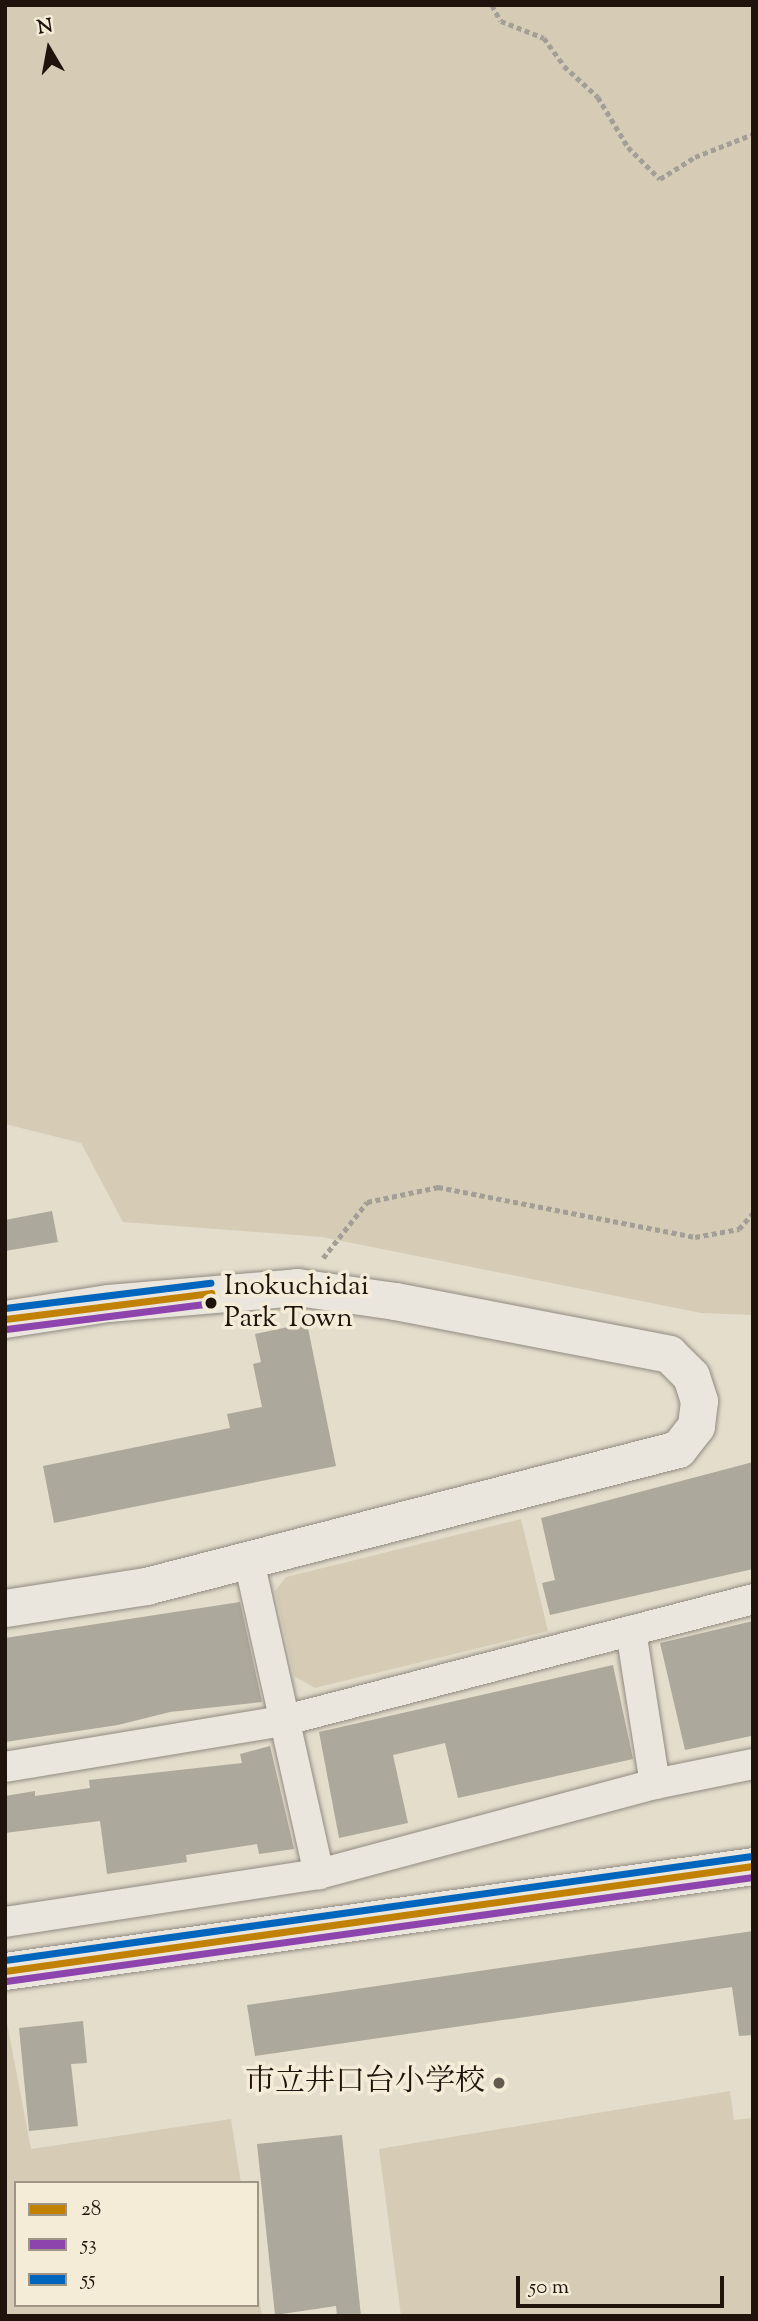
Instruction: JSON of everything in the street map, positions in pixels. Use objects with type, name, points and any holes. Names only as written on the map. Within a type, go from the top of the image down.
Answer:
[{"type":"street","points":[[5,1319],[108,1303],[296,1287],[408,1303],[669,1354],[691,1376],[699,1401],[696,1426],[678,1449],[146,1586],[5,1608]]},
{"type":"street","points":[[249,1561],[282,1721],[319,1874]]},
{"type":"street","points":[[5,1767],[282,1721],[753,1599]]},
{"type":"street","points":[[631,1630],[655,1784]]},
{"type":"street","points":[[5,1922],[319,1874],[655,1784],[753,1764]]},
{"type":"street","points":[[5,1971],[753,1866]]},
{"type":"path","points":[[492,5],[501,20],[544,38],[564,66],[598,97],[628,147],[660,178],[695,158],[753,134]]},
{"type":"path","points":[[296,1287],[346,1234],[367,1202],[438,1187],[695,1237],[739,1229],[753,1213]]},
{"type":"shaded area","points":[[5,5],[753,5],[753,1315],[701,1313],[322,1237],[123,1222],[81,1143],[5,1124]]},
{"type":"shaded area","points":[[521,1519],[548,1631],[315,1688],[294,1676],[275,1591],[286,1577]]},
{"type":"shaded area","points":[[5,2012],[31,2149],[231,2119],[241,2181],[14,2181],[14,2307],[259,2307],[259,2297],[262,2316],[5,2316]]},
{"type":"shaded area","points":[[730,2091],[734,2120],[753,2118],[753,2316],[401,2316],[379,2149]]},
{"type":"building","points":[[52,1211],[58,1242],[5,1251],[5,1220]]},
{"type":"building","points":[[307,1323],[336,1466],[54,1523],[43,1466],[230,1428],[227,1414],[262,1407],[253,1364],[261,1362],[255,1334]]},
{"type":"building","points":[[753,1462],[753,1569],[550,1615],[542,1583],[555,1580],[541,1518]]},
{"type":"building","points":[[240,1602],[262,1702],[170,1712],[118,1725],[5,1742],[5,1638]]},
{"type":"building","points":[[753,1621],[751,1736],[685,1750],[660,1643]]},
{"type":"building","points":[[613,1665],[633,1759],[458,1798],[445,1743],[393,1755],[408,1823],[339,1838],[319,1732]]},
{"type":"building","points":[[270,1746],[294,1849],[259,1854],[257,1844],[186,1855],[187,1862],[107,1874],[100,1821],[5,1833],[5,1796],[35,1791],[35,1796],[90,1788],[89,1780],[242,1763],[240,1754]]},
{"type":"building","points":[[753,1931],[753,2035],[739,2036],[732,1987],[255,2056],[247,2005]]},
{"type":"building","points":[[83,2021],[87,2063],[71,2064],[78,2126],[29,2131],[19,2028]]},
{"type":"building","points":[[342,2135],[361,2316],[337,2316],[336,2306],[275,2315],[257,2144]]},
{"type":"transit line","name":"55","points":[[5,1308],[210,1283]]},
{"type":"transit line","name":"28","points":[[5,1319],[211,1293]]},
{"type":"transit line","name":"53","points":[[6,1329],[212,1303]]},
{"type":"transit line","name":"55","points":[[5,1960],[752,1856]]},
{"type":"transit line","name":"28","points":[[5,1971],[753,1866]]},
{"type":"transit line","name":"53","points":[[6,1981],[753,1877]]},
{"type":"place","name":"Inokuchidai Park Town","points":[[211,1303]]},
{"type":"place","name":"市立井口台小学校","points":[[499,2083]]}]
